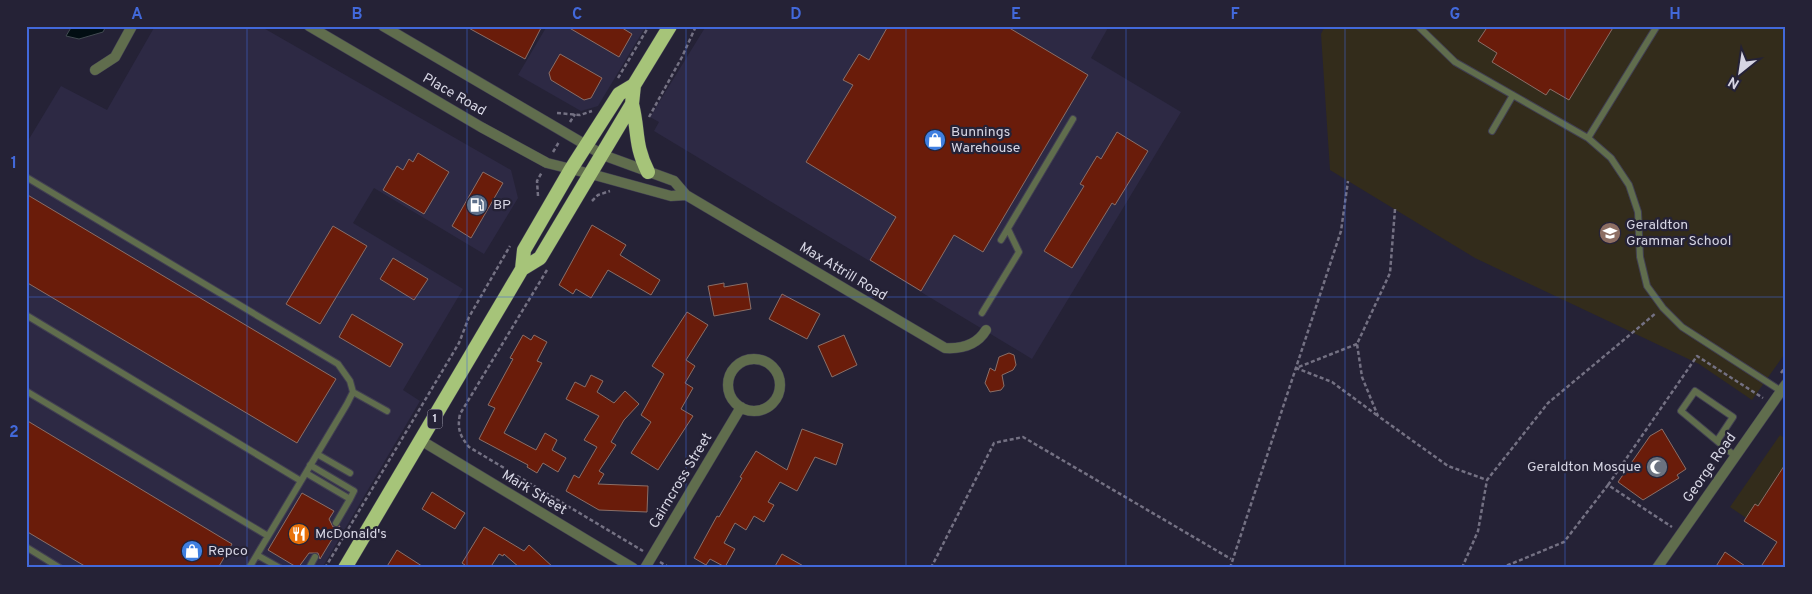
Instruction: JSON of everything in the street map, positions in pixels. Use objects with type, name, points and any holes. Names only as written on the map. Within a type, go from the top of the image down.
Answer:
[{"type":"highway","name":"1","points":[[522,269],[540,258],[632,104],[634,85],[670,26]]},
{"type":"highway","name":"1","points":[[345,568],[422,441],[522,269],[524,250],[571,169],[618,94],[634,85]]},
{"type":"highway","points":[[632,104],[638,148],[648,172]]},
{"type":"street","points":[[96,70],[115,56],[132,26]]},
{"type":"street","name":"Place Road","points":[[309,26],[481,127],[547,163],[591,174]]},
{"type":"street","name":"Place Road","points":[[384,26],[456,71],[602,155]]},
{"type":"street","name":"Max Attrill Road","points":[[602,155],[674,181],[686,195],[945,348],[966,346],[977,340],[986,329]]},
{"type":"street","name":"Max Attrill Road","points":[[591,174],[671,196],[686,195]]},
{"type":"street","points":[[751,360],[762,360],[773,367],[780,378],[780,388],[775,402],[766,409],[751,411],[741,408],[730,395],[728,382],[731,374],[739,364],[751,360]]},
{"type":"street","name":"George Road","points":[[1657,568],[1783,387]]},
{"type":"street","name":"Cairncross Street","points":[[645,568],[741,408]]},
{"type":"street","name":"Mark Street","points":[[422,441],[633,568]]},
{"type":"lane","points":[[1418,26],[1455,62],[1588,138],[1611,158],[1629,185],[1638,212],[1640,257],[1647,286],[1663,308],[1682,326],[1783,387]]},
{"type":"lane","points":[[1588,138],[1657,26]]},
{"type":"lane","points":[[1492,130],[1513,95]]},
{"type":"lane","points":[[1001,240],[1073,119]]},
{"type":"lane","points":[[26,177],[338,364],[350,381],[353,392],[249,568]]},
{"type":"lane","points":[[982,313],[1019,252],[1008,229]]},
{"type":"lane","points":[[26,315],[301,481]]},
{"type":"lane","points":[[26,391],[268,536]]},
{"type":"lane","points":[[1717,441],[1733,417],[1695,391],[1681,411],[1717,441],[1735,456]]},
{"type":"lane","points":[[353,392],[387,411]]},
{"type":"lane","points":[[317,454],[350,473]]},
{"type":"lane","points":[[310,466],[354,491],[336,523]]},
{"type":"lane","points":[[306,473],[350,499]]},
{"type":"lane","points":[[26,547],[60,568]]},
{"type":"lane","points":[[257,555],[280,568]]},
{"type":"lane","points":[[309,568],[315,556]]},
{"type":"path","points":[[614,84],[649,26]]},
{"type":"path","points":[[648,119],[682,57],[696,26]]},
{"type":"path","points":[[550,109],[558,114],[574,114],[598,110]]},
{"type":"path","points":[[537,201],[539,194],[538,181],[574,114]]},
{"type":"path","points":[[1230,568],[1231,559],[1341,231],[1348,181]]},
{"type":"path","points":[[590,203],[598,195],[609,192],[611,189]]},
{"type":"path","points":[[1378,416],[1362,377],[1357,344],[1390,273],[1395,209]]},
{"type":"path","points":[[325,568],[459,343],[469,318],[512,243]]},
{"type":"path","points":[[550,264],[460,414],[458,426],[461,437],[469,447],[640,549]]},
{"type":"path","points":[[1462,568],[1478,532],[1487,480],[1548,403],[1663,308]]},
{"type":"path","points":[[1296,368],[1357,344]]},
{"type":"path","points":[[1296,368],[1332,382],[1448,466],[1487,480]]},
{"type":"path","points":[[931,568],[994,443],[1023,437],[1231,559]]},
{"type":"path","points":[[1501,568],[1564,542],[1608,486],[1681,533]]},
{"type":"path","points":[[661,563],[670,568]]},
{"type":"shaded area","points":[[72,26],[106,26],[103,32],[79,39],[66,36]]},
{"type":"shaded area","points":[[155,26],[260,26],[511,170],[518,198],[484,254],[374,188],[353,223],[463,289],[403,390],[420,401],[322,568],[35,568],[26,563],[26,144],[61,86],[107,110]]},
{"type":"shaded area","points":[[547,26],[646,26],[598,106],[581,111],[518,75]]},
{"type":"shaded area","points":[[706,26],[1109,26],[1091,58],[1181,112],[1032,359],[654,131],[659,122],[650,117]]},
{"type":"shaded area","name":"Geraldton Grammar School","points":[[1325,26],[1786,26],[1786,352],[1752,400],[1699,364],[1475,258],[1330,170],[1321,34]]},
{"type":"shaded area","points":[[1780,435],[1786,439],[1786,545],[1730,507]]},
{"type":"building","points":[[465,26],[542,26],[525,59]]},
{"type":"building","points":[[566,26],[619,26],[632,34],[619,57]]},
{"type":"building","name":"Bunnings Warehouse","points":[[888,26],[1006,26],[1088,75],[983,252],[954,235],[921,291],[870,260],[896,217],[806,162],[853,85],[843,80],[859,54],[869,60]]},
{"type":"building","points":[[1488,26],[1614,26],[1569,100],[1550,89],[1546,95],[1492,62],[1497,53],[1478,41]]},
{"type":"building","points":[[560,54],[602,78],[591,98],[584,100],[551,80],[549,73]]},
{"type":"building","points":[[1117,132],[1148,151],[1115,205],[1112,203],[1072,268],[1044,251],[1084,186],[1080,184],[1097,156],[1101,159]]},
{"type":"building","points":[[418,153],[449,172],[424,214],[383,190],[397,166],[403,170],[409,159],[413,162]]},
{"type":"building","points":[[483,172],[503,183],[471,238],[452,226]]},
{"type":"building","points":[[26,194],[336,379],[297,443],[26,282]]},
{"type":"building","points":[[592,225],[626,245],[620,255],[660,280],[651,295],[608,270],[591,298],[576,289],[573,294],[559,285]]},
{"type":"building","points":[[333,226],[367,246],[320,324],[286,304]]},
{"type":"building","points":[[393,258],[428,279],[414,300],[380,279]]},
{"type":"building","points":[[724,283],[724,287],[747,283],[751,309],[714,316],[708,286]]},
{"type":"building","points":[[782,294],[820,314],[807,339],[769,319]]},
{"type":"building","points":[[687,312],[708,325],[686,360],[695,366],[685,383],[693,388],[681,409],[693,416],[658,470],[631,453],[651,422],[641,415],[664,374],[652,366]]},
{"type":"building","points":[[352,314],[403,344],[390,367],[339,337]]},
{"type":"building","points":[[523,335],[531,340],[534,335],[547,342],[537,361],[542,363],[504,433],[536,450],[545,433],[557,440],[552,450],[566,458],[558,472],[543,463],[537,473],[527,467],[528,465],[479,439],[495,408],[488,405],[513,359],[510,358]]},
{"type":"building","points":[[844,335],[857,365],[832,377],[818,346]]},
{"type":"building","points":[[1009,353],[1014,355],[1016,365],[1013,370],[1002,375],[1004,386],[1001,390],[990,392],[985,383],[990,368],[995,371],[999,357]]},
{"type":"building","points":[[591,375],[603,381],[597,392],[614,403],[625,391],[639,404],[624,420],[611,442],[616,445],[599,471],[604,474],[598,484],[648,486],[647,512],[599,510],[566,491],[574,475],[579,478],[597,447],[584,440],[599,416],[566,399],[575,382],[585,387]]},
{"type":"building","points":[[26,420],[232,544],[218,568],[88,568],[26,531]]},
{"type":"building","points":[[802,429],[843,444],[836,465],[815,457],[797,491],[780,482],[768,502],[774,505],[764,522],[754,516],[746,530],[735,523],[724,543],[735,549],[725,567],[710,559],[706,565],[694,558],[756,451],[787,470]]},
{"type":"building","points":[[1662,429],[1686,469],[1677,475],[1679,478],[1643,500],[1618,482],[1650,436]]},
{"type":"building","points":[[1786,463],[1786,568],[1760,568],[1777,542],[1744,521],[1755,504],[1758,506]]},
{"type":"building","points":[[432,492],[465,513],[455,529],[422,509]]},
{"type":"building","name":"McDonald's","points":[[302,493],[334,511],[329,519],[333,527],[340,526],[320,559],[318,553],[309,553],[298,568],[268,550]]},
{"type":"building","points":[[484,527],[524,551],[529,545],[554,568],[520,568],[504,554],[503,556],[499,554],[490,568],[469,568],[462,563]]},
{"type":"building","points":[[397,550],[425,568],[386,568]]},
{"type":"building","points":[[1725,552],[1748,568],[1715,568]]},
{"type":"building","points":[[782,554],[807,568],[774,568]]},
{"type":"place","name":"Bunnings Warehouse","points":[[935,140]]},
{"type":"place","name":"BP","points":[[477,205]]},
{"type":"place","name":"Geraldton Grammar School","points":[[1610,233]]},
{"type":"place","name":"Geraldton Mosque","points":[[1657,467]]},
{"type":"place","name":"McDonald's","points":[[299,534]]},
{"type":"place","name":"Repco","points":[[192,551]]}]
